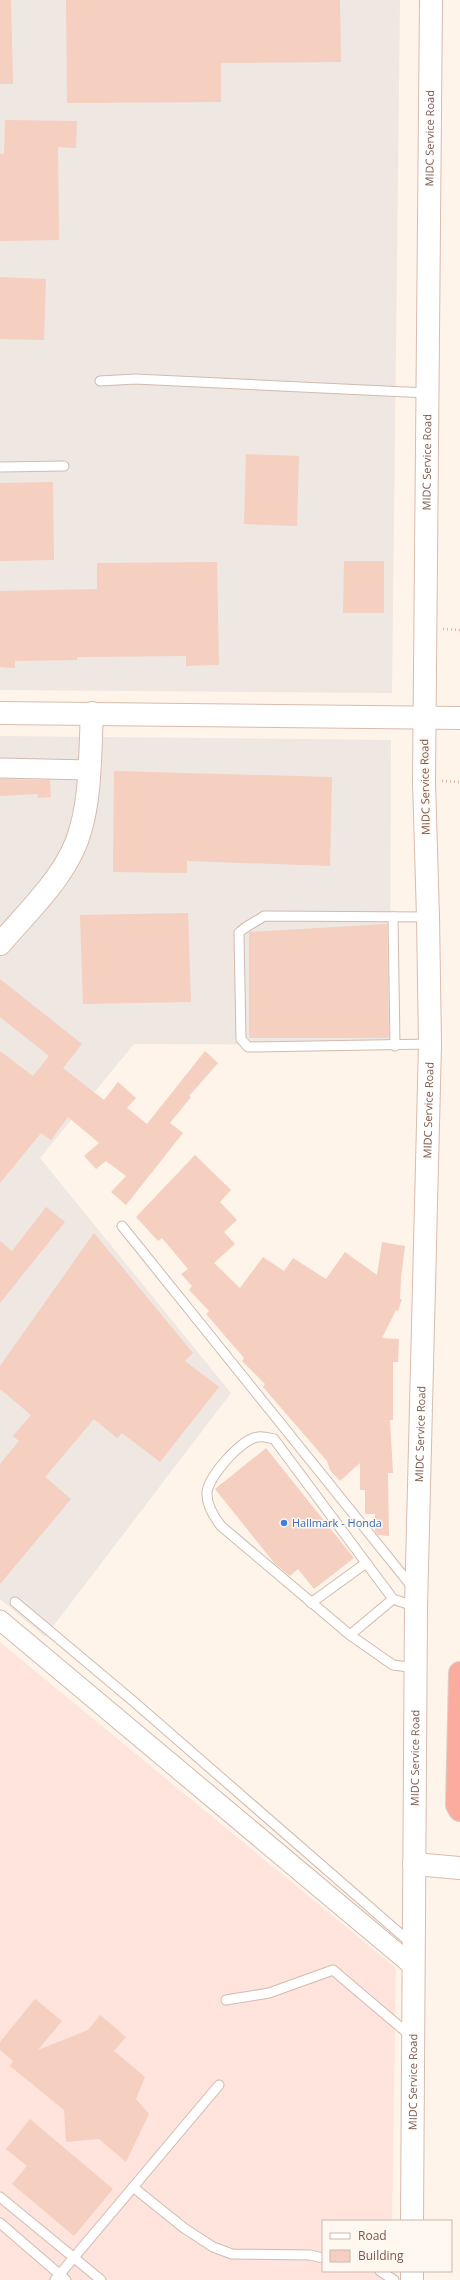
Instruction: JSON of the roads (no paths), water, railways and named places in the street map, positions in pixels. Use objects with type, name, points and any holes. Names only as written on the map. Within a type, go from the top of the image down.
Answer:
[{"type":"highway","points":[[460,1673],[457,1804],[460,1810]]},
{"type":"street","name":"MIDC Service Road","points":[[412,2220],[416,1600],[430,1044],[424,717],[431,0]]},
{"type":"street","points":[[0,713],[460,718]]},
{"type":"street","points":[[0,944],[51,884],[68,858],[81,829],[90,770],[92,713]]},
{"type":"street","points":[[0,768],[90,770]]},
{"type":"street","points":[[0,1620],[413,1966]]},
{"type":"street","points":[[414,1864],[460,1868]]},
{"type":"lane","points":[[100,381],[135,379],[427,393]]},
{"type":"lane","points":[[0,466],[64,466]]},
{"type":"lane","points":[[428,917],[264,916],[249,926],[243,928],[239,932],[241,1039],[248,1047],[395,1046],[430,1044]]},
{"type":"lane","points":[[393,917],[395,1046]]},
{"type":"lane","points":[[122,1226],[416,1600]]},
{"type":"lane","points":[[393,1599],[274,1439],[258,1436],[242,1444],[228,1458],[212,1479],[207,1492],[209,1505],[221,1526],[350,1634],[393,1665],[416,1668]]},
{"type":"lane","points":[[311,1602],[366,1563]]},
{"type":"lane","points":[[350,1634],[393,1599],[416,1600]]},
{"type":"lane","points":[[15,1602],[133,1701],[414,1945]]},
{"type":"lane","points":[[226,2000],[269,1993],[333,1970],[413,2038]]},
{"type":"lane","points":[[0,2223],[60,2278],[74,2257],[219,2085]]},
{"type":"lane","points":[[133,2187],[184,2228],[213,2247],[232,2254],[310,2255],[322,2258]]},
{"type":"lane","points":[[0,2197],[101,2280]]},
{"type":"lane","points":[[382,2272],[394,2280]]},
{"type":"place","name":"Hallmark - Honda","points":[[284,1523]]}]
